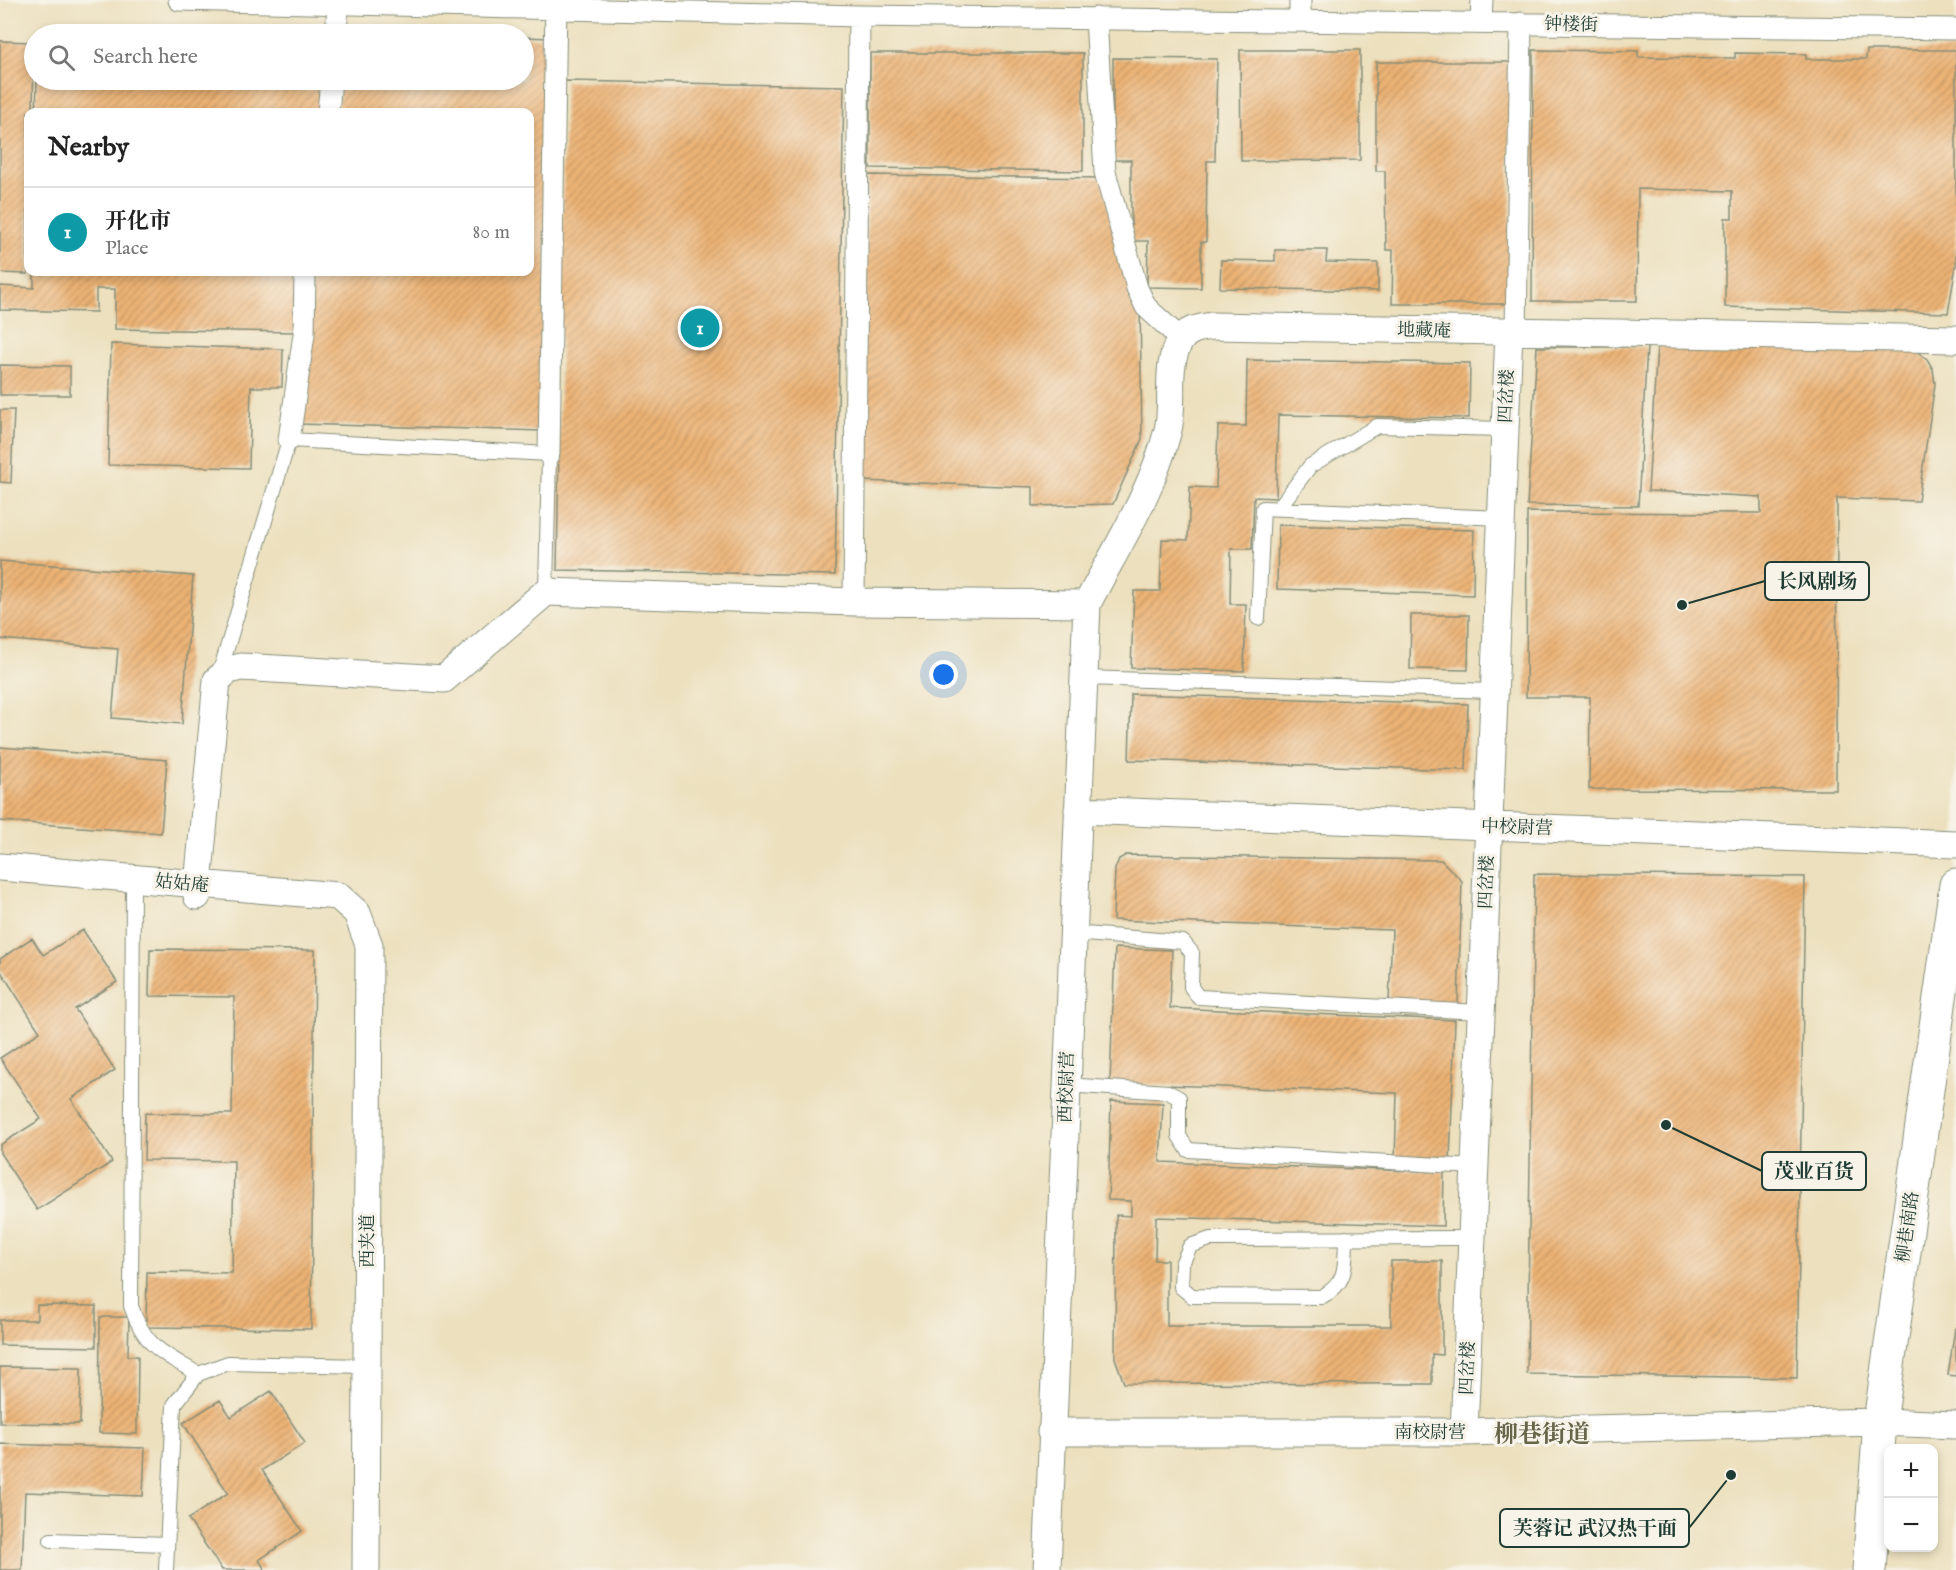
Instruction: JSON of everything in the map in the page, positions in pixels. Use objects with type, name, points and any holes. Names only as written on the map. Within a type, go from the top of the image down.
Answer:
[{"type":"street","name":"钟楼街","points":[[179,0],[292,1],[338,5],[556,4],[859,16],[1096,18],[1300,10],[1481,22],[1956,29]]},
{"type":"street","points":[[1481,22],[1482,0]]},
{"type":"street","points":[[549,454],[556,4]]},
{"type":"street","points":[[337,24],[338,5]]},
{"type":"street","points":[[854,602],[859,16]]},
{"type":"street","points":[[198,890],[217,680],[230,670],[241,667],[444,679],[546,592],[854,602],[1087,604],[1152,481],[1168,428],[1173,359],[1181,339],[1146,306],[1137,288],[1105,172],[1096,18]]},
{"type":"street","points":[[1512,332],[1521,23]]},
{"type":"street","points":[[328,108],[330,90]]},
{"type":"street","points":[[289,440],[304,334],[305,276]]},
{"type":"street","name":"地藏庵","points":[[1181,339],[1191,330],[1212,326],[1956,339]]},
{"type":"street","name":"四岔楼","points":[[1464,1432],[1504,429],[1512,332]]},
{"type":"street","name":"西校尉营","points":[[1047,1570],[1087,604]]},
{"type":"street","name":"中校尉营","points":[[1078,810],[1956,844]]},
{"type":"street","name":"姑姑庵","points":[[0,867],[133,885]]},
{"type":"street","name":"姑姑庵","points":[[0,880],[198,890],[327,908],[349,916]]},
{"type":"street","name":"柳巷南路","points":[[1869,1570],[1880,1422],[1956,885]]},
{"type":"street","name":"西夹道","points":[[349,916],[354,944],[360,1366],[366,1570]]},
{"type":"street","name":"西夹道","points":[[351,1570],[360,1366]]},
{"type":"street","name":"南校尉营","points":[[1052,1432],[1464,1432],[1880,1422],[1956,1425]]},
{"type":"lane","points":[[1278,509],[1310,466],[1377,426],[1504,429]]},
{"type":"lane","points":[[217,680],[289,440],[549,454],[546,592]]},
{"type":"lane","points":[[1258,618],[1263,508],[1501,518]]},
{"type":"lane","points":[[1084,678],[1493,691]]},
{"type":"lane","points":[[133,885],[131,1306],[138,1329],[155,1348],[198,1374]]},
{"type":"lane","points":[[1073,933],[1184,942],[1192,953],[1191,987],[1198,997],[1480,1012]]},
{"type":"lane","points":[[1066,1085],[1168,1092],[1179,1098],[1179,1136],[1188,1150],[1474,1167]]},
{"type":"lane","points":[[1346,1238],[1344,1273],[1334,1290],[1321,1297],[1192,1296],[1181,1287],[1182,1264],[1190,1246],[1210,1239],[1346,1238],[1472,1238]]},
{"type":"lane","points":[[166,1570],[174,1405],[198,1374],[228,1363],[360,1366]]},
{"type":"lane","points":[[51,1540],[167,1544]]},
{"type":"building","points":[[534,37],[550,38],[543,431],[298,424],[312,276],[534,276],[534,108],[338,108],[340,90],[534,90]]},
{"type":"building","points":[[0,41],[24,42],[24,90],[33,90],[33,108],[24,108],[24,274],[0,273]]},
{"type":"building","points":[[1240,50],[1360,50],[1360,160],[1241,161]]},
{"type":"building","points":[[1533,50],[1638,51],[1638,57],[1735,58],[1735,53],[1806,54],[1806,59],[1866,59],[1867,50],[1956,50],[1956,266],[1948,313],[1725,307],[1725,218],[1732,218],[1732,191],[1638,189],[1637,301],[1532,301]]},
{"type":"building","points":[[870,53],[1083,53],[1083,171],[870,168]]},
{"type":"building","points":[[1113,58],[1217,59],[1215,161],[1207,161],[1206,242],[1201,242],[1201,288],[1147,287],[1148,241],[1131,241],[1131,160],[1113,160]]},
{"type":"building","points":[[1376,62],[1510,62],[1511,304],[1392,304],[1393,250],[1386,250],[1385,171],[1376,171]]},
{"type":"building","points":[[565,81],[844,86],[835,575],[557,570]]},
{"type":"building","points":[[37,90],[322,90],[320,108],[36,108]]},
{"type":"building","points":[[868,175],[1101,178],[1133,305],[1140,306],[1142,439],[1113,504],[1033,506],[1033,487],[861,481]]},
{"type":"building","points":[[1275,250],[1327,250],[1326,262],[1378,263],[1378,291],[1220,288],[1221,260],[1275,261]]},
{"type":"building","points":[[34,276],[299,276],[298,332],[115,329],[115,289],[96,289],[96,312],[0,310],[0,286],[34,288]]},
{"type":"building","points":[[111,344],[283,349],[282,387],[251,387],[249,468],[108,465]]},
{"type":"building","points":[[1657,346],[1915,350],[1927,359],[1933,369],[1935,384],[1918,501],[1837,498],[1836,790],[1589,789],[1590,697],[1526,697],[1527,512],[1761,513],[1761,497],[1648,491]]},
{"type":"building","points":[[1537,347],[1647,347],[1638,506],[1527,505]]},
{"type":"building","points":[[1247,360],[1470,363],[1469,418],[1278,415],[1276,498],[1254,497],[1252,549],[1231,549],[1230,604],[1246,604],[1244,671],[1131,668],[1134,591],[1160,591],[1162,539],[1188,540],[1190,487],[1216,488],[1218,426],[1246,426]]},
{"type":"building","points":[[0,365],[70,366],[70,395],[0,395]]},
{"type":"building","points":[[0,410],[14,410],[11,483],[0,482]]},
{"type":"building","points":[[1278,525],[1474,530],[1473,595],[1277,589]]},
{"type":"building","points":[[0,561],[193,576],[182,724],[112,718],[118,649],[0,639]]},
{"type":"building","points":[[1411,615],[1469,615],[1468,670],[1410,669]]},
{"type":"building","points":[[1131,694],[1468,704],[1466,770],[1129,760]]},
{"type":"building","points":[[0,747],[167,760],[161,833],[0,821]]},
{"type":"building","points":[[1126,855],[1441,860],[1462,881],[1458,1004],[1389,1002],[1392,930],[1113,920],[1115,869],[1119,859]]},
{"type":"building","points":[[1534,874],[1805,877],[1797,1378],[1527,1374]]},
{"type":"building","points":[[83,930],[117,982],[75,1009],[115,1070],[71,1099],[112,1162],[37,1210],[0,1153],[0,1145],[41,1119],[0,1058],[40,1032],[0,970],[0,959],[32,938],[43,955]]},
{"type":"building","points":[[1115,948],[1172,950],[1170,1008],[1455,1020],[1450,1161],[1395,1159],[1397,1093],[1110,1083]]},
{"type":"building","points":[[150,949],[315,950],[311,1329],[146,1327],[147,1272],[232,1273],[234,1161],[144,1160],[145,1113],[232,1114],[234,997],[149,996]]},
{"type":"building","points":[[1111,1101],[1163,1103],[1160,1162],[1444,1172],[1443,1226],[1156,1217],[1155,1260],[1167,1260],[1167,1326],[1391,1326],[1391,1261],[1442,1261],[1442,1355],[1432,1354],[1432,1384],[1124,1383],[1115,1358],[1116,1215],[1131,1216],[1131,1201],[1108,1200]]},
{"type":"building","points":[[37,1305],[96,1306],[96,1347],[0,1345],[0,1320],[37,1320]]},
{"type":"building","points":[[100,1317],[129,1317],[128,1356],[138,1356],[137,1434],[99,1433]]},
{"type":"building","points":[[1956,1328],[1956,1376],[1948,1375]]},
{"type":"building","points":[[0,1367],[81,1368],[80,1424],[0,1423]]},
{"type":"building","points":[[271,1391],[305,1443],[262,1470],[302,1531],[259,1560],[265,1570],[222,1570],[188,1519],[228,1493],[183,1423],[220,1400],[231,1417]]},
{"type":"building","points":[[0,1444],[145,1448],[143,1496],[25,1492],[22,1570],[0,1570]]},
{"type":"place","name":"开化市","points":[[700,328]]},
{"type":"place","name":"长风剧场","points":[[1682,605]]},
{"type":"place","name":"茂业百货","points":[[1666,1125]]},
{"type":"place","name":"芙蓉记 武汉热干面","points":[[1731,1475]]},
{"type":"district","name":"柳巷街道","points":[[1542,1434]]}]
